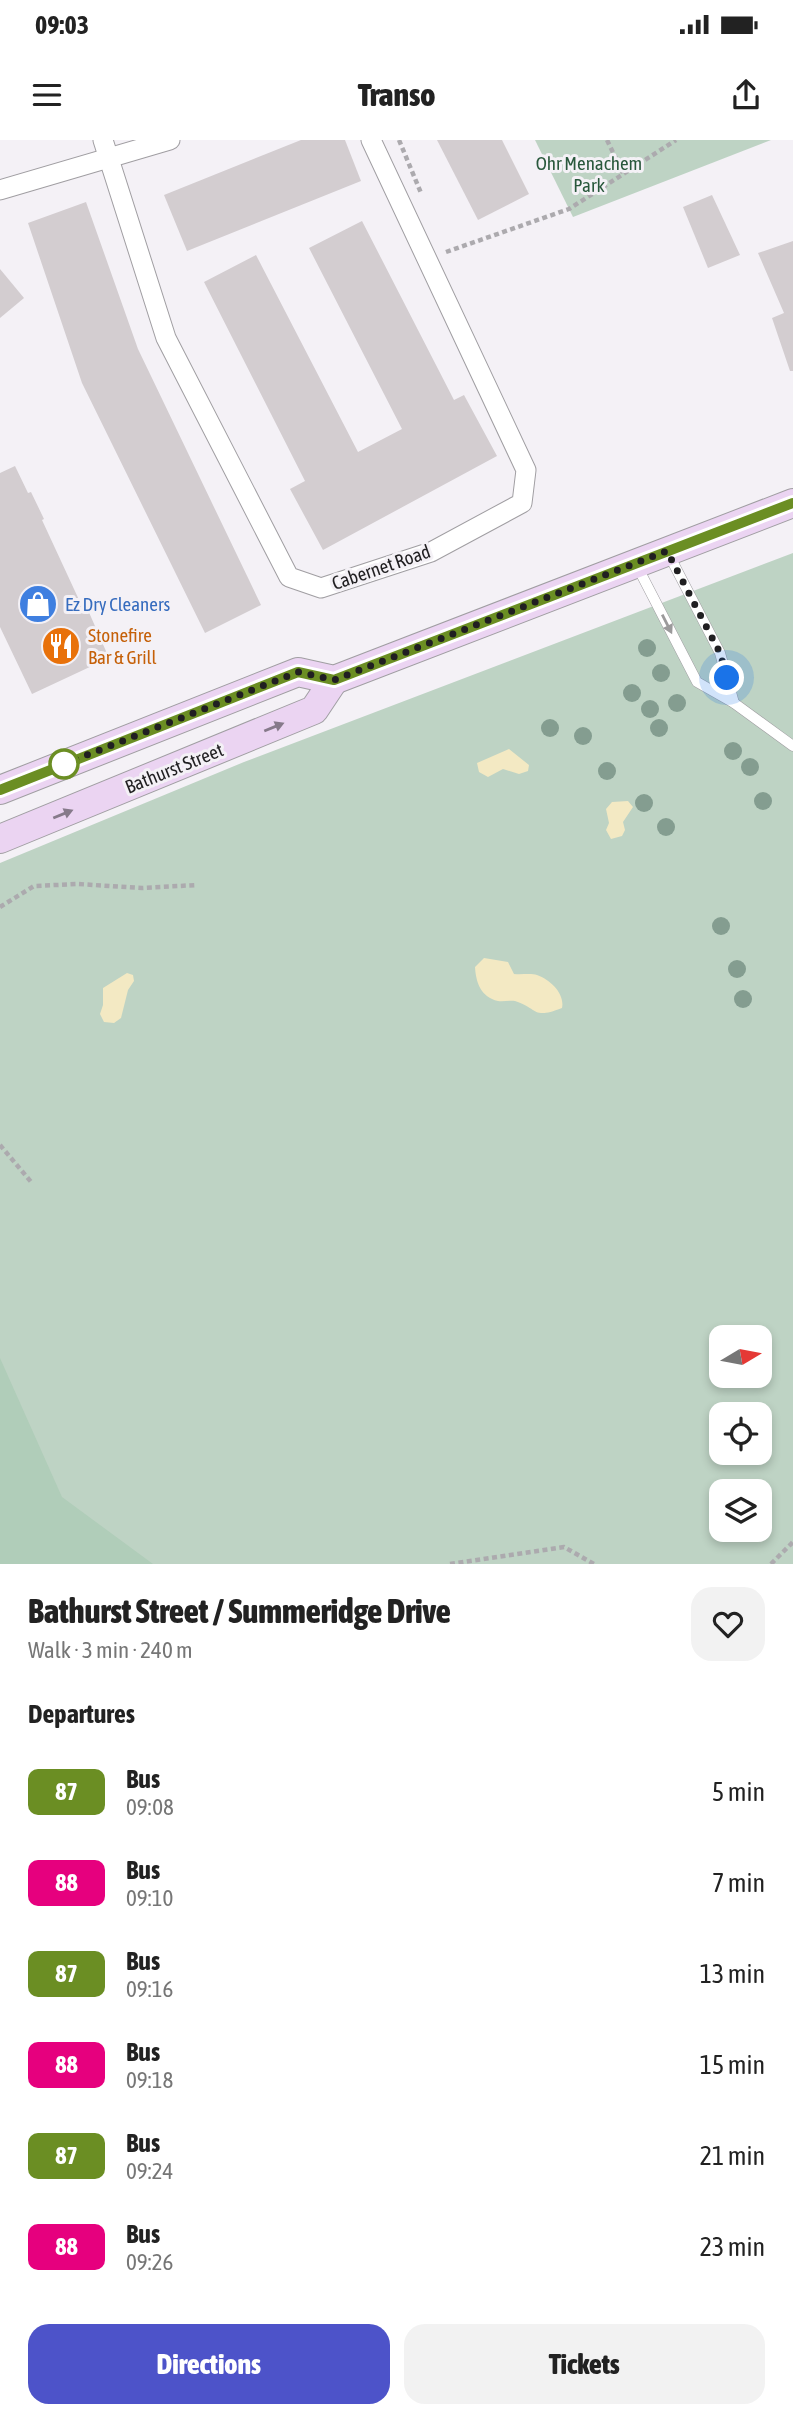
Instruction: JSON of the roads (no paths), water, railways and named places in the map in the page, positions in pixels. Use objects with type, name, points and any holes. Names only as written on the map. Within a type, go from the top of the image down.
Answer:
[{"type":"main road","points":[[0,790],[298,672],[334,680],[793,503]]},
{"type":"main road","name":"Bathurst Street","points":[[0,839],[314,710],[334,680]]},
{"type":"street","points":[[103,140],[109,159]]},
{"type":"street","points":[[0,190],[170,140]]},
{"type":"street","name":"Cabernet Road","points":[[109,159],[166,338],[289,577],[321,588],[431,552],[522,503],[524,492],[526,470],[371,140]]},
{"type":"lane","points":[[667,551],[720,653],[734,703]]},
{"type":"lane","points":[[636,563],[697,682],[734,703],[793,746]]},
{"type":"place","name":"Ez Dry Cleaners","points":[[38,604]]},
{"type":"place","name":"Stonefire Bar & Grill","points":[[61,646]]},
{"type":"park label","name":"Ohr Menachem Park","points":[[589,174]]}]
